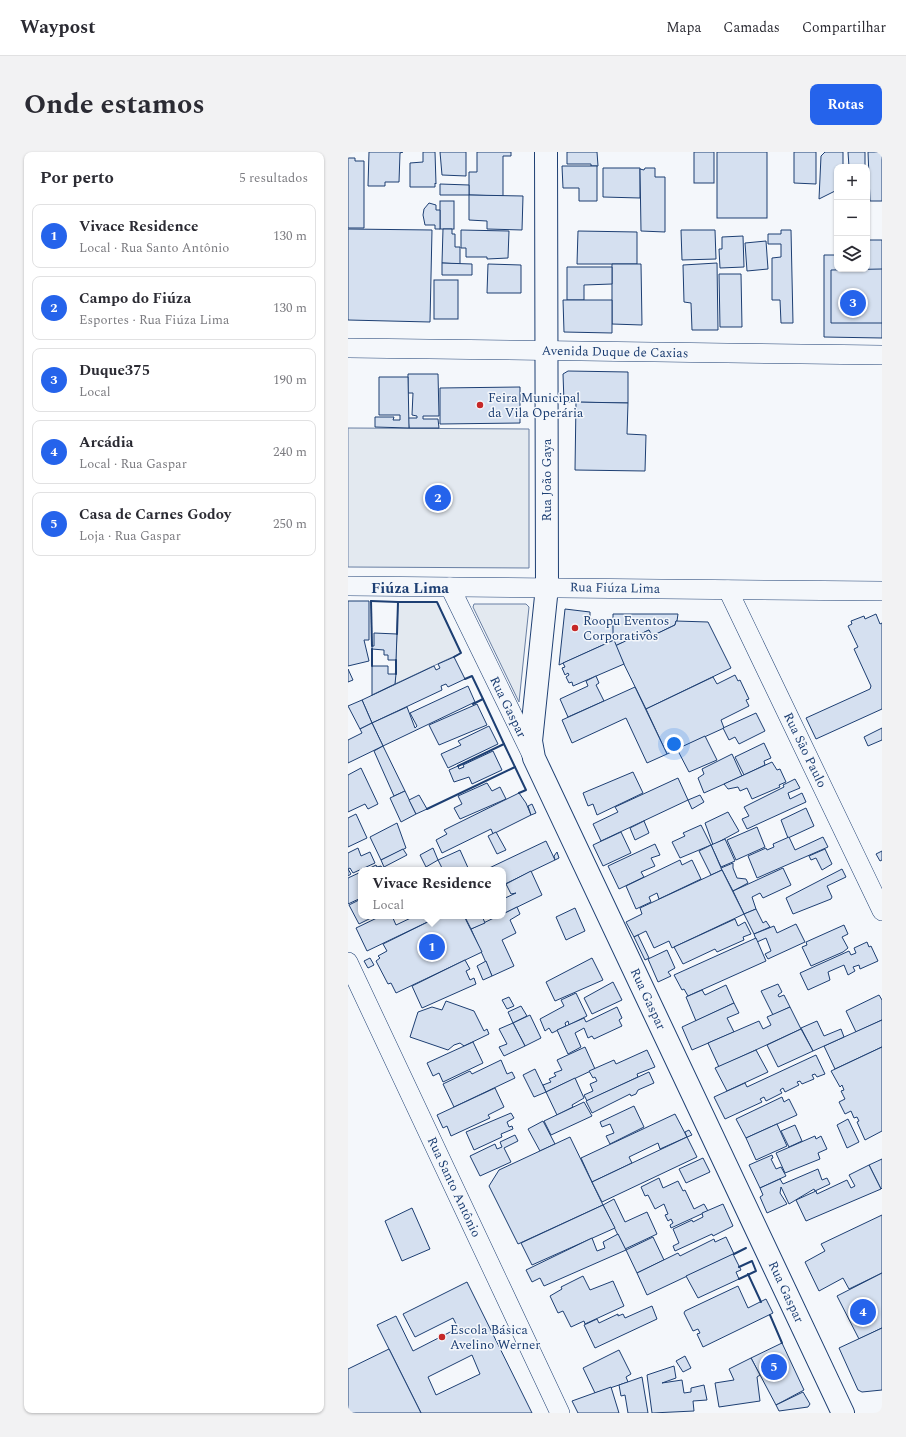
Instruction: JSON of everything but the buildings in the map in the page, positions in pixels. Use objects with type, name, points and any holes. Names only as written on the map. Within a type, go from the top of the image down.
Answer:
[{"type":"main road","name":"Rua João Gaya","points":[[534,758],[531,742],[547,587],[546,152]]},
{"type":"main road","name":"Rua Gaspar","points":[[534,758],[843,1413]]},
{"type":"street","name":"Avenida Duque de Caxias","points":[[348,348],[882,355]]},
{"type":"street","name":"Rua Fiúza Lima","points":[[348,586],[882,591]]},
{"type":"street","name":"Rua Gaspar","points":[[450,587],[534,758]]},
{"type":"street","name":"Rua São Paulo","points":[[728,590],[882,911]]},
{"type":"street","name":"Rua Santo Antônio","points":[[348,962],[560,1413]]},
{"type":"shaded area","points":[[348,428],[529,429],[529,568],[348,567]]},
{"type":"shaded area","points":[[398,602],[437,602],[461,653],[395,684]]},
{"type":"shaded area","points":[[474,604],[526,604],[529,607],[519,702],[473,607]]},
{"type":"wall","points":[[371,601],[372,646]]},
{"type":"wall","points":[[371,601],[398,602]]},
{"type":"wall","points":[[397,634],[398,602],[437,602],[461,653],[454,657]]},
{"type":"wall","points":[[372,649],[372,666]]},
{"type":"wall","points":[[396,660],[396,674]]},
{"type":"wall","points":[[465,679],[472,676],[483,699],[473,704]]},
{"type":"wall","points":[[458,766],[504,744],[483,699]]},
{"type":"wall","points":[[504,744],[526,790],[519,793]]},
{"type":"wall","points":[[427,809],[515,767]]},
{"type":"wall","points":[[734,1254],[746,1248]]},
{"type":"wall","points":[[739,1267],[752,1261],[756,1271],[739,1279]]},
{"type":"wall","points":[[748,1274],[761,1302]]},
{"type":"wall","points":[[770,1315],[782,1343]]},
{"type":"place","name":"Duque375","points":[[853,303]]},
{"type":"place","name":"Feira Municipal da Vila Operária","points":[[480,405]]},
{"type":"place","name":"Campo do Fiúza","points":[[438,498]]},
{"type":"place","name":"Roopu Eventos Corporativos","points":[[575,628]]},
{"type":"place","name":"Vivace Residence","points":[[432,947]]},
{"type":"place","name":"Arcádia","points":[[863,1312]]},
{"type":"place","name":"Escola Básica Avelino Werner","points":[[442,1337]]},
{"type":"place","name":"Casa de Carnes Godoy","points":[[774,1367]]},
{"type":"district","name":"Fiúza Lima","points":[[410,588]]}]
